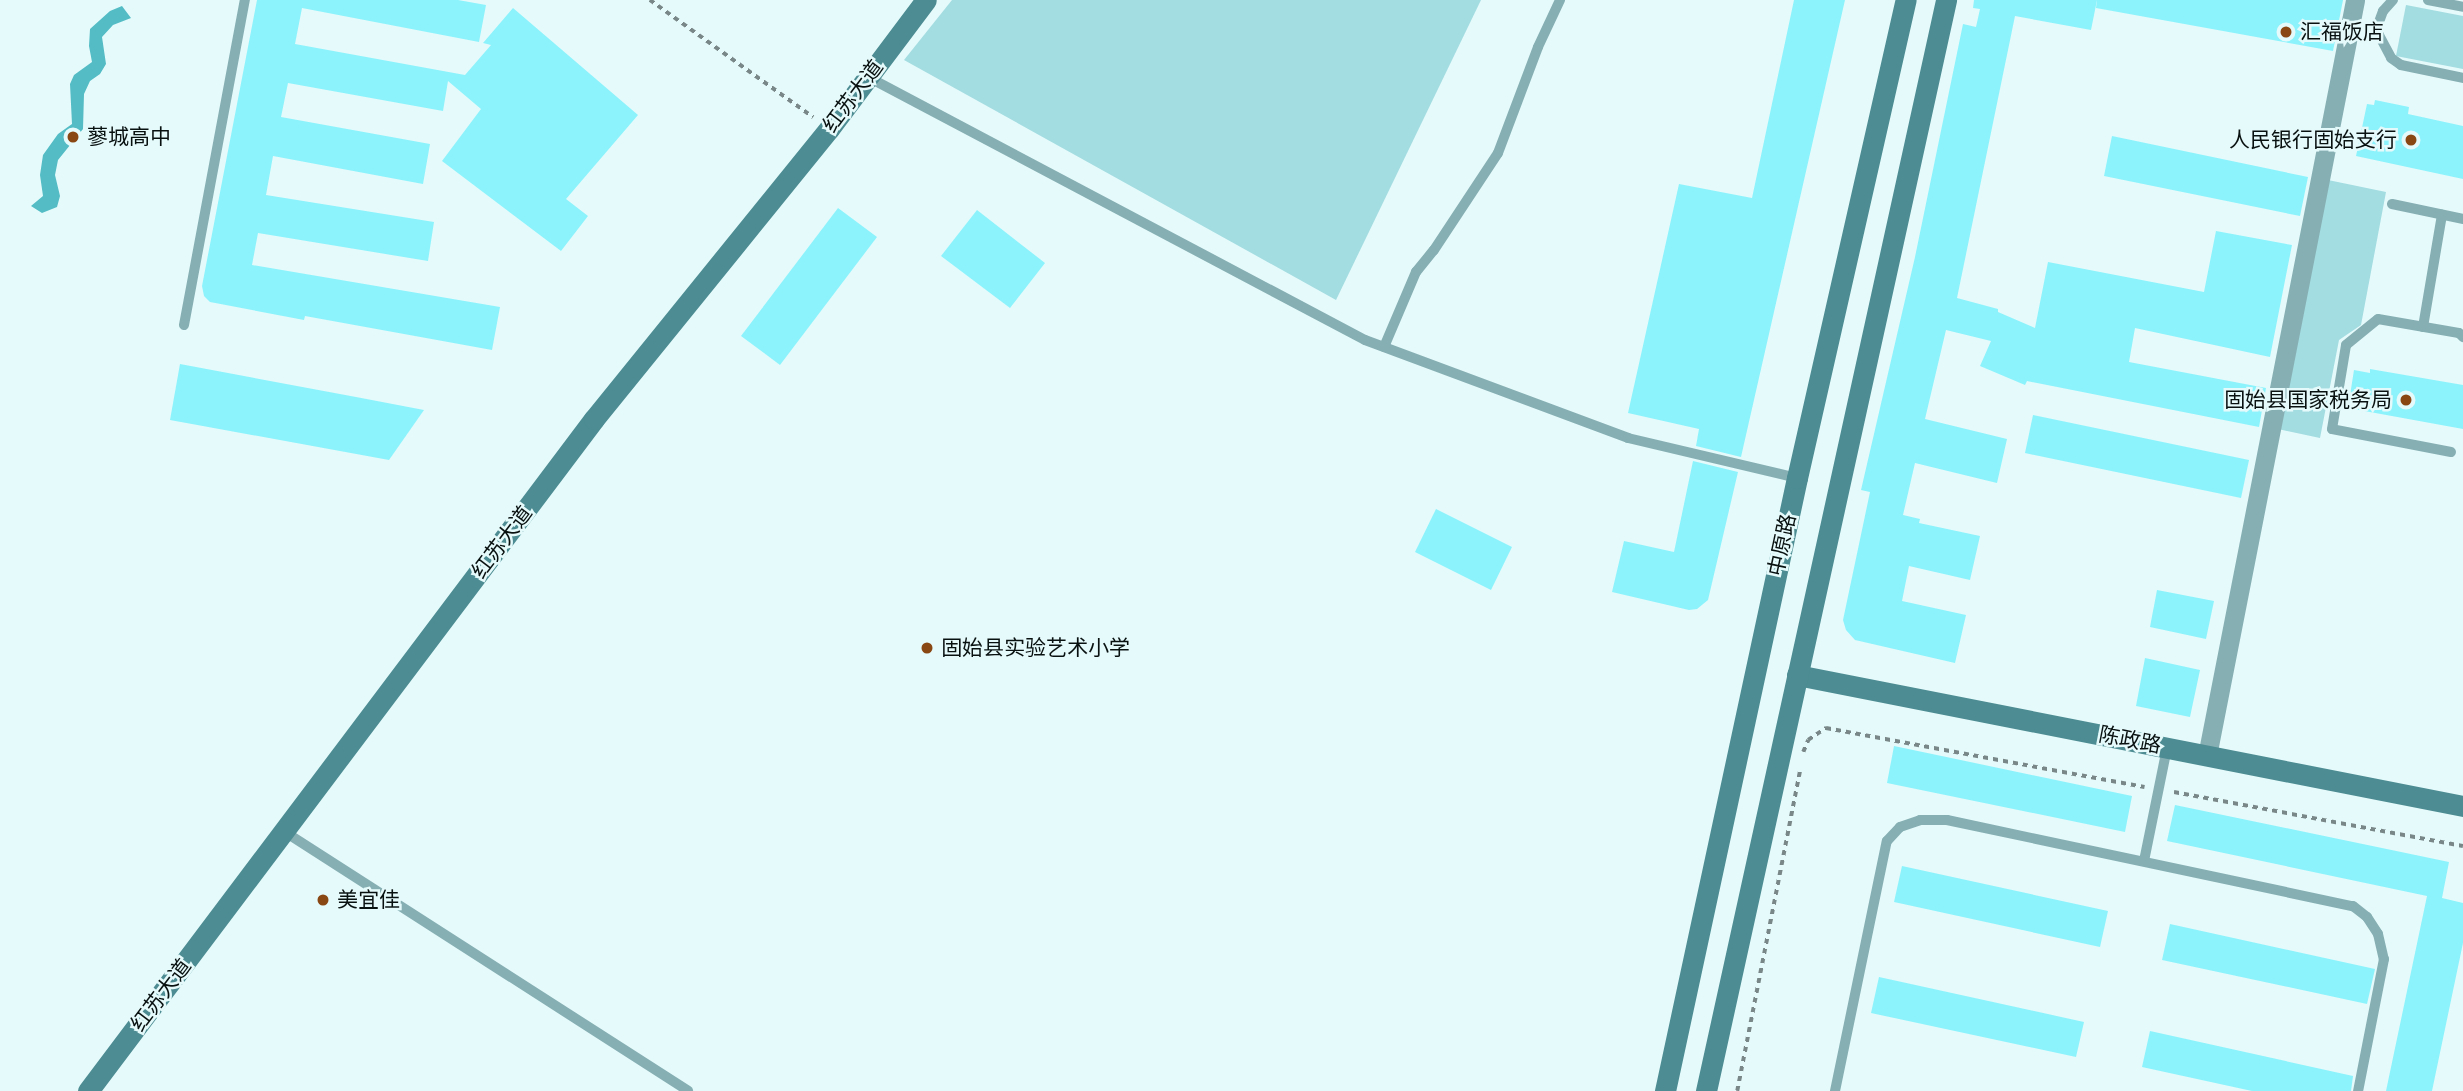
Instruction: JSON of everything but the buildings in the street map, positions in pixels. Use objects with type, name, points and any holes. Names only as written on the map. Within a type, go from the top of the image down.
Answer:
[{"type":"main road","name":"红苏大道","points":[[88,1091],[594,419],[829,129],[926,0]]},
{"type":"main road","name":"中原路","points":[[1665,1091],[1797,478],[1906,0]]},
{"type":"main road","name":"中原路","points":[[1706,1091],[1946,0]]},
{"type":"main road","name":"陈政路","points":[[1797,675],[2463,806]]},
{"type":"street","points":[[2207,755],[2355,0]]},
{"type":"lane","points":[[184,324],[245,0]]},
{"type":"lane","points":[[1384,347],[1416,272],[1434,250],[1498,153],[1538,47],[1560,0]]},
{"type":"lane","points":[[2393,0],[2383,11],[2379,22],[2379,35],[2391,58],[2401,65],[2463,78]]},
{"type":"lane","points":[[2428,0],[2463,7]]},
{"type":"lane","points":[[868,77],[1353,334],[1628,438],[1797,478]]},
{"type":"lane","points":[[2392,204],[2463,219]]},
{"type":"lane","points":[[2423,327],[2442,215]]},
{"type":"lane","points":[[2451,452],[2332,429],[2346,345],[2378,319],[2463,337]]},
{"type":"lane","points":[[2144,861],[2167,748]]},
{"type":"lane","points":[[1835,1091],[1887,841],[1900,827],[1920,820],[1947,820],[2353,906],[2367,917],[2378,934],[2384,959],[2358,1091]]},
{"type":"lane","points":[[285,832],[688,1091]]},
{"type":"path","points":[[650,0],[829,129]]},
{"type":"shaded area","points":[[952,0],[1481,0],[1336,300],[904,60]]},
{"type":"shaded area","points":[[2406,5],[2463,16],[2463,69],[2396,56]]},
{"type":"shaded area","points":[[122,6],[131,18],[113,25],[102,37],[106,64],[100,74],[90,81],[84,94],[83,129],[58,160],[55,175],[60,196],[57,207],[42,213],[31,206],[43,196],[40,175],[43,155],[58,134],[72,124],[70,84],[74,75],[92,62],[90,29],[110,11]]},
{"type":"shaded area","points":[[2328,180],[2386,192],[2361,325],[2339,340],[2320,438],[2278,429]]},
{"type":"place","name":"汇福饭店","points":[[2286,32]]},
{"type":"place","name":"蓼城高中","points":[[73,137]]},
{"type":"place","name":"人民银行固始支行","points":[[2411,140]]},
{"type":"place","name":"固始县国家税务局","points":[[2406,400]]},
{"type":"place","name":"固始县实验艺术小学","points":[[927,648]]},
{"type":"place","name":"美宜佳","points":[[323,900]]}]
